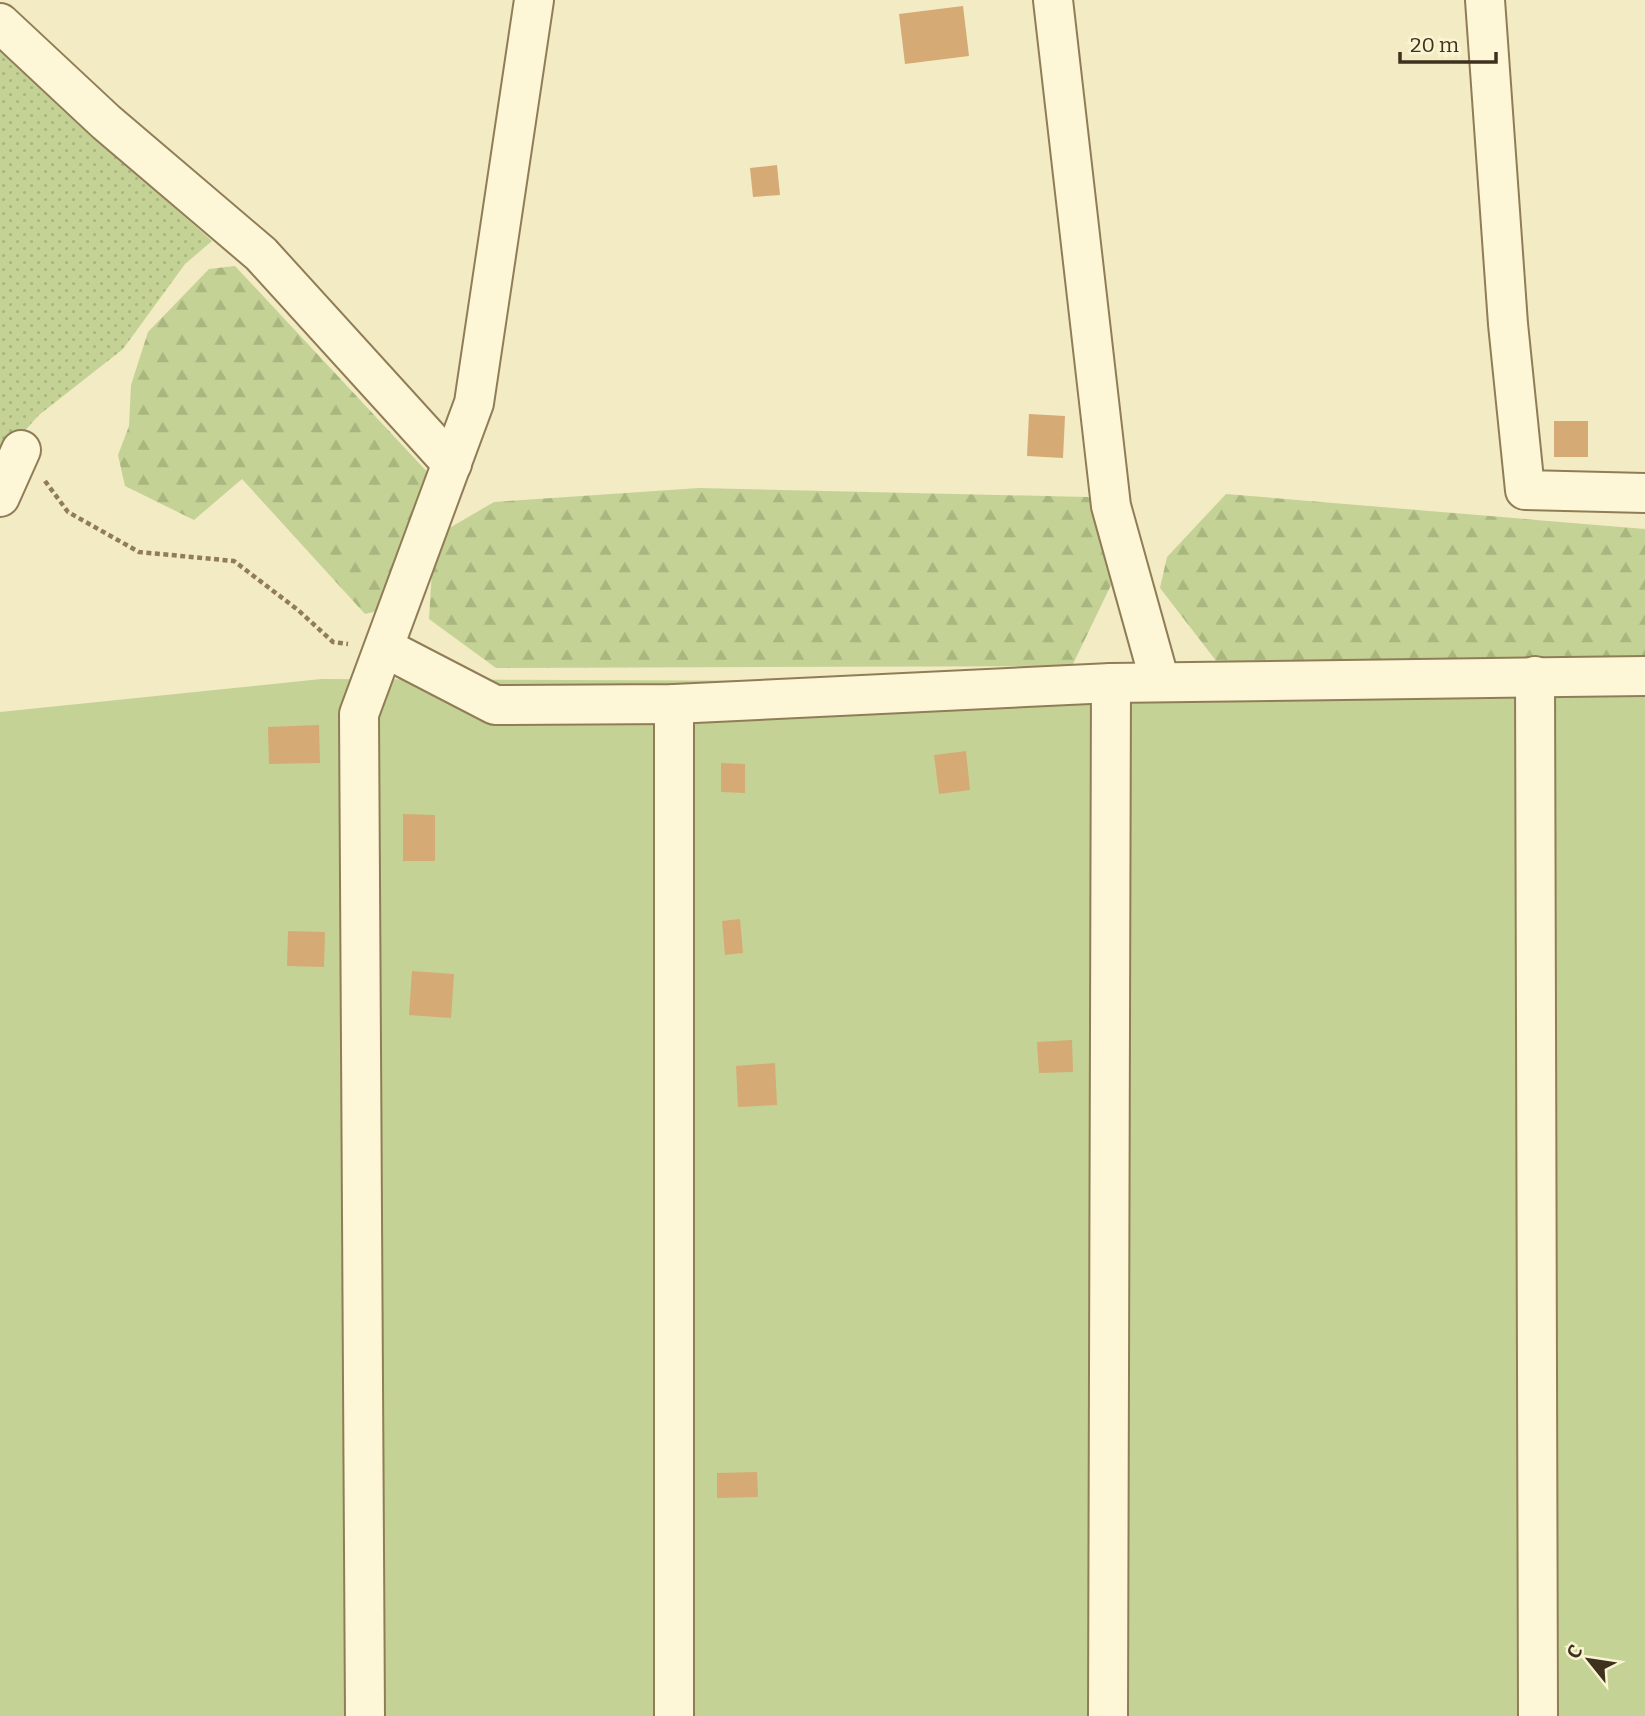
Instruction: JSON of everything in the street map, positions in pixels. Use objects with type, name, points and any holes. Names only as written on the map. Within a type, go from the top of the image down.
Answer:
[{"type":"street","points":[[365,1716],[359,714],[474,403],[534,0]]},
{"type":"street","points":[[1054,0],[1111,506],[1160,682]]},
{"type":"street","points":[[1485,0],[1508,324],[1525,490],[1645,494]]},
{"type":"street","points":[[0,23],[106,122],[261,254],[452,464]]},
{"type":"street","points":[[0,497],[21,450]]},
{"type":"street","points":[[385,648],[495,705],[674,704],[1111,683],[1645,676]]},
{"type":"street","points":[[1535,676],[1538,1716]]},
{"type":"street","points":[[1108,1716],[1111,683]]},
{"type":"street","points":[[674,704],[674,1716]]},
{"type":"path","points":[[21,450],[68,512],[139,552],[234,561],[298,610],[333,642],[385,648]]},
{"type":"green space","points":[[0,52],[212,241],[185,264],[123,349],[39,415],[0,458]]},
{"type":"green space","points":[[235,266],[431,476],[382,610],[365,614],[242,479],[194,520],[125,486],[118,455],[129,426],[131,385],[148,332],[209,269]]},
{"type":"green space","points":[[699,488],[1088,497],[1115,529],[1112,583],[1072,666],[496,668],[429,619],[434,537],[494,502]]},
{"type":"green space","points":[[1226,494],[1645,529],[1645,661],[1217,662],[1160,588],[1167,557]]},
{"type":"green space","points":[[321,679],[1645,684],[1645,1716],[0,1716],[0,712]]},
{"type":"building","points":[[963,6],[969,56],[905,64],[899,14]]},
{"type":"building","points":[[777,165],[780,195],[753,197],[750,168]]},
{"type":"building","points":[[1029,414],[1065,416],[1063,458],[1027,456]]},
{"type":"building","points":[[1554,421],[1588,421],[1588,457],[1554,457]]},
{"type":"building","points":[[319,725],[320,763],[269,764],[268,727]]},
{"type":"building","points":[[966,751],[970,790],[939,794],[934,755]]},
{"type":"building","points":[[721,763],[745,764],[745,793],[721,792]]},
{"type":"building","points":[[403,814],[435,815],[435,861],[403,861]]},
{"type":"building","points":[[740,919],[743,953],[725,955],[722,921]]},
{"type":"building","points":[[288,931],[325,932],[324,967],[287,966]]},
{"type":"building","points":[[412,971],[454,974],[451,1018],[409,1015]]},
{"type":"building","points":[[1072,1040],[1073,1072],[1039,1073],[1037,1042]]},
{"type":"building","points":[[775,1063],[777,1105],[738,1107],[736,1066]]},
{"type":"building","points":[[757,1472],[758,1497],[717,1498],[717,1473]]}]
